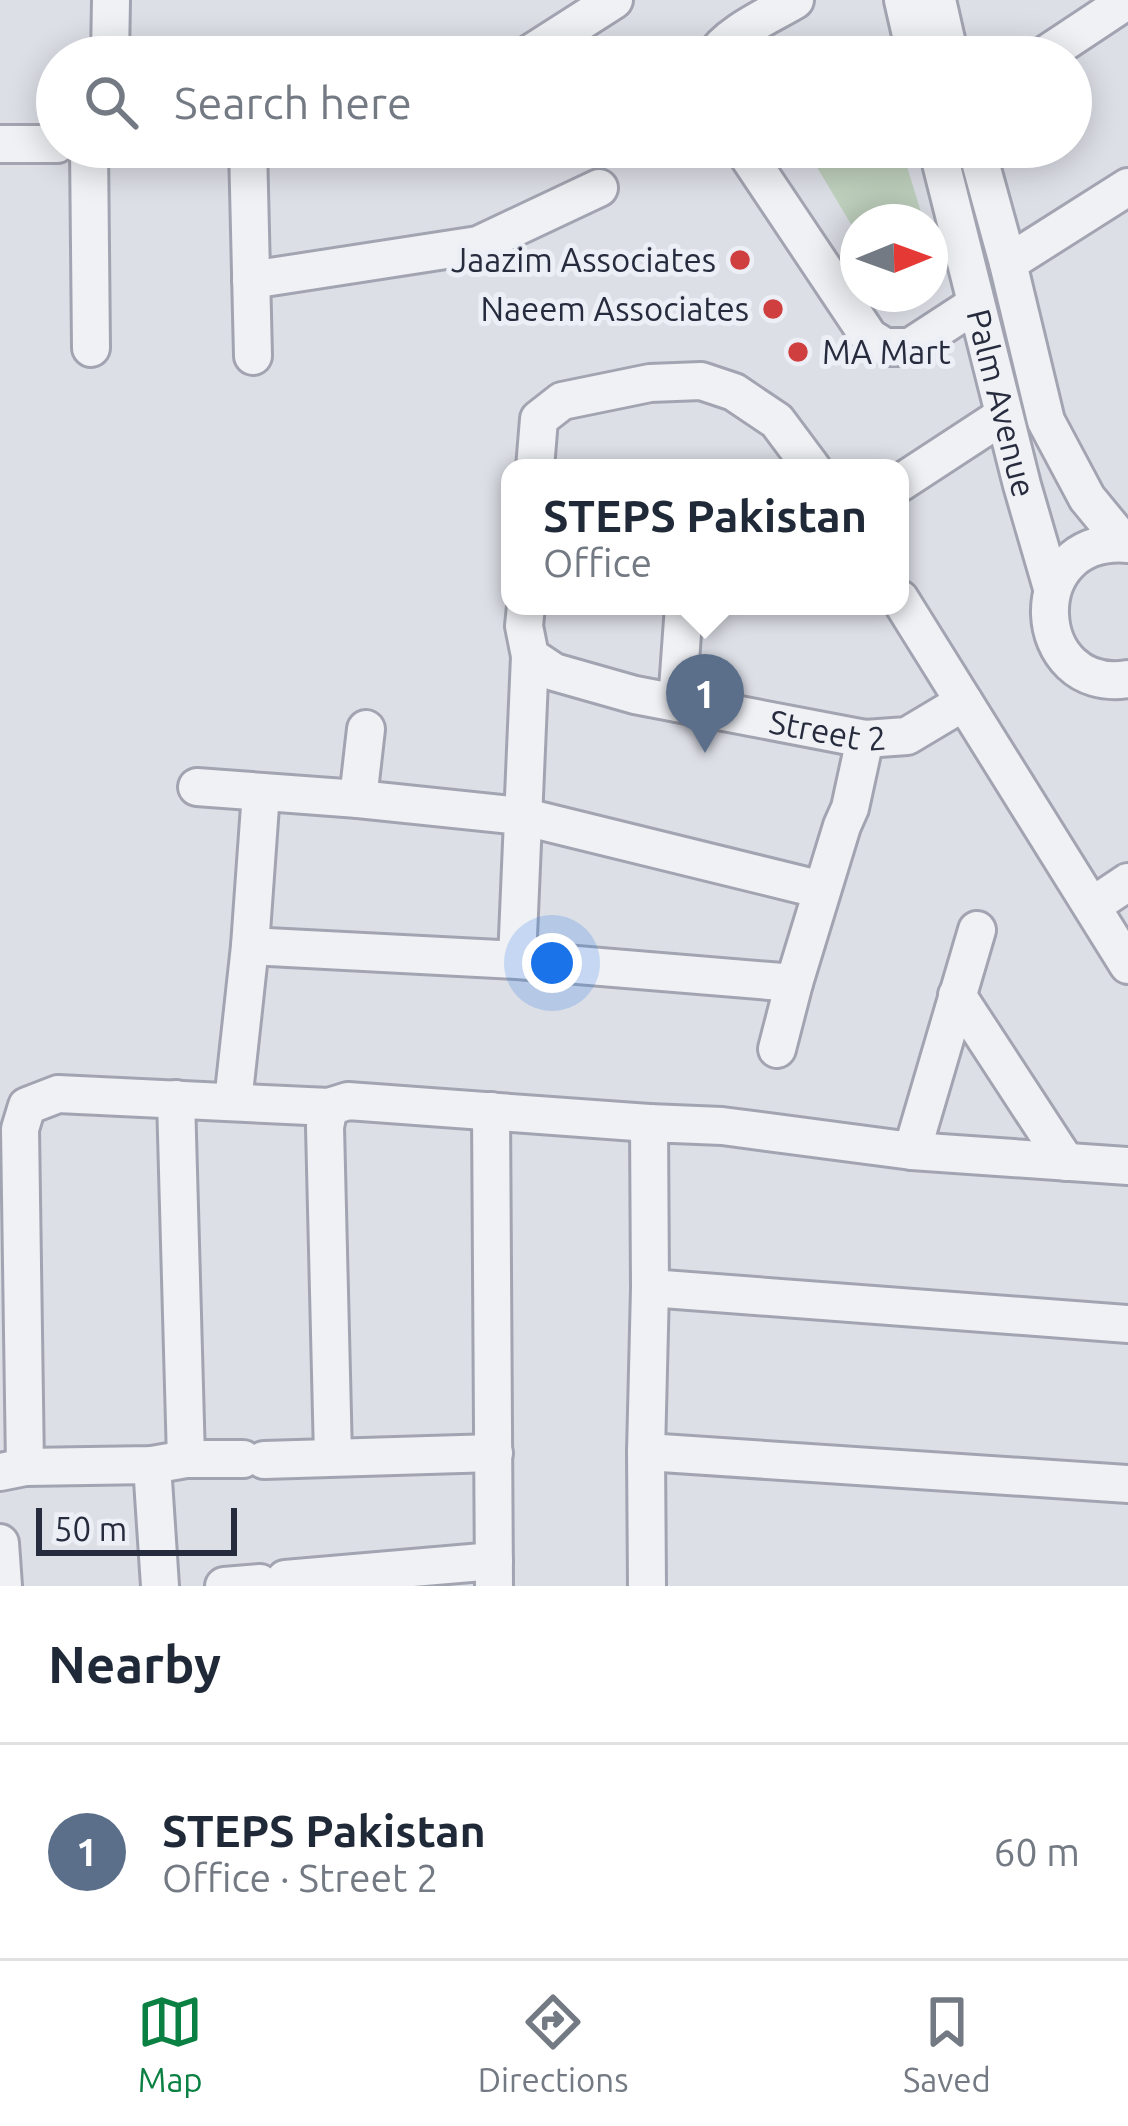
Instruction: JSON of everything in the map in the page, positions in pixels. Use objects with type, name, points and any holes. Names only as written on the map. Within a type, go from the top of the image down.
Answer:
[{"type":"street","points":[[110,36],[111,0]]},
{"type":"street","points":[[558,36],[614,0]]},
{"type":"street","points":[[735,36],[796,0]]},
{"type":"street","points":[[903,0],[911,36]]},
{"type":"street","points":[[937,0],[945,36]]},
{"type":"street","points":[[1074,36],[1128,0]]},
{"type":"street","points":[[0,144],[36,144]]},
{"type":"street","points":[[89,168],[92,348]]},
{"type":"street","points":[[248,168],[253,356]]},
{"type":"street","points":[[756,168],[869,337],[885,346],[910,347],[976,304]]},
{"type":"street","name":"Palm Avenue","points":[[942,168],[1052,588],[1047,614],[1053,640],[1068,661],[1090,676],[1124,683]]},
{"type":"street","name":"Palm Avenue","points":[[982,168],[1046,421],[1087,498],[1126,544]]},
{"type":"street","points":[[1009,262],[1128,187]]},
{"type":"street","points":[[251,280],[478,245],[599,188]]},
{"type":"street","points":[[537,459],[539,419],[562,401],[650,383],[701,381],[734,392],[777,421],[801,459]]},
{"type":"street","points":[[909,477],[1004,415]]},
{"type":"street","points":[[1052,588],[1063,568],[1081,553],[1102,544],[1126,544]]},
{"type":"street","points":[[909,613],[1128,965]]},
{"type":"street","points":[[517,960],[530,656],[525,615]]},
{"type":"street","points":[[677,703],[683,615]]},
{"type":"street","name":"Street 2","points":[[530,656],[554,672],[635,695],[865,739],[907,736],[964,702]]},
{"type":"street","points":[[358,799],[366,729]]},
{"type":"street","points":[[777,1049],[850,808],[865,739]]},
{"type":"street","points":[[197,787],[521,816],[822,890]]},
{"type":"street","points":[[233,1102],[261,792]]},
{"type":"street","points":[[1092,907],[1128,882]]},
{"type":"street","points":[[912,1151],[976,930]]},
{"type":"street","points":[[250,946],[517,960],[794,983]]},
{"type":"street","points":[[957,995],[1066,1162]]},
{"type":"street","points":[[494,1453],[13,1470],[20,1129],[27,1106],[58,1094],[329,1107],[348,1102],[722,1126],[912,1151],[1128,1166]]},
{"type":"street","points":[[160,1586],[169,1462],[176,1099]]},
{"type":"street","points":[[329,1107],[333,1456]]},
{"type":"street","points":[[256,1583],[494,1574],[491,1111]]},
{"type":"street","points":[[647,1586],[649,1123]]},
{"type":"street","points":[[650,1288],[1128,1324]]},
{"type":"street","points":[[646,1452],[1128,1484]]},
{"type":"street","points":[[0,1543],[3,1586]]},
{"type":"green space","points":[[818,168],[907,168],[918,204],[840,206]]},
{"type":"place","name":"Jaazim Associates","points":[[740,260]]},
{"type":"place","name":"Naeem Associates","points":[[773,309]]},
{"type":"place","name":"MA Mart","points":[[798,352]]},
{"type":"place","name":"STEPS Pakistan","points":[[705,753]]}]
